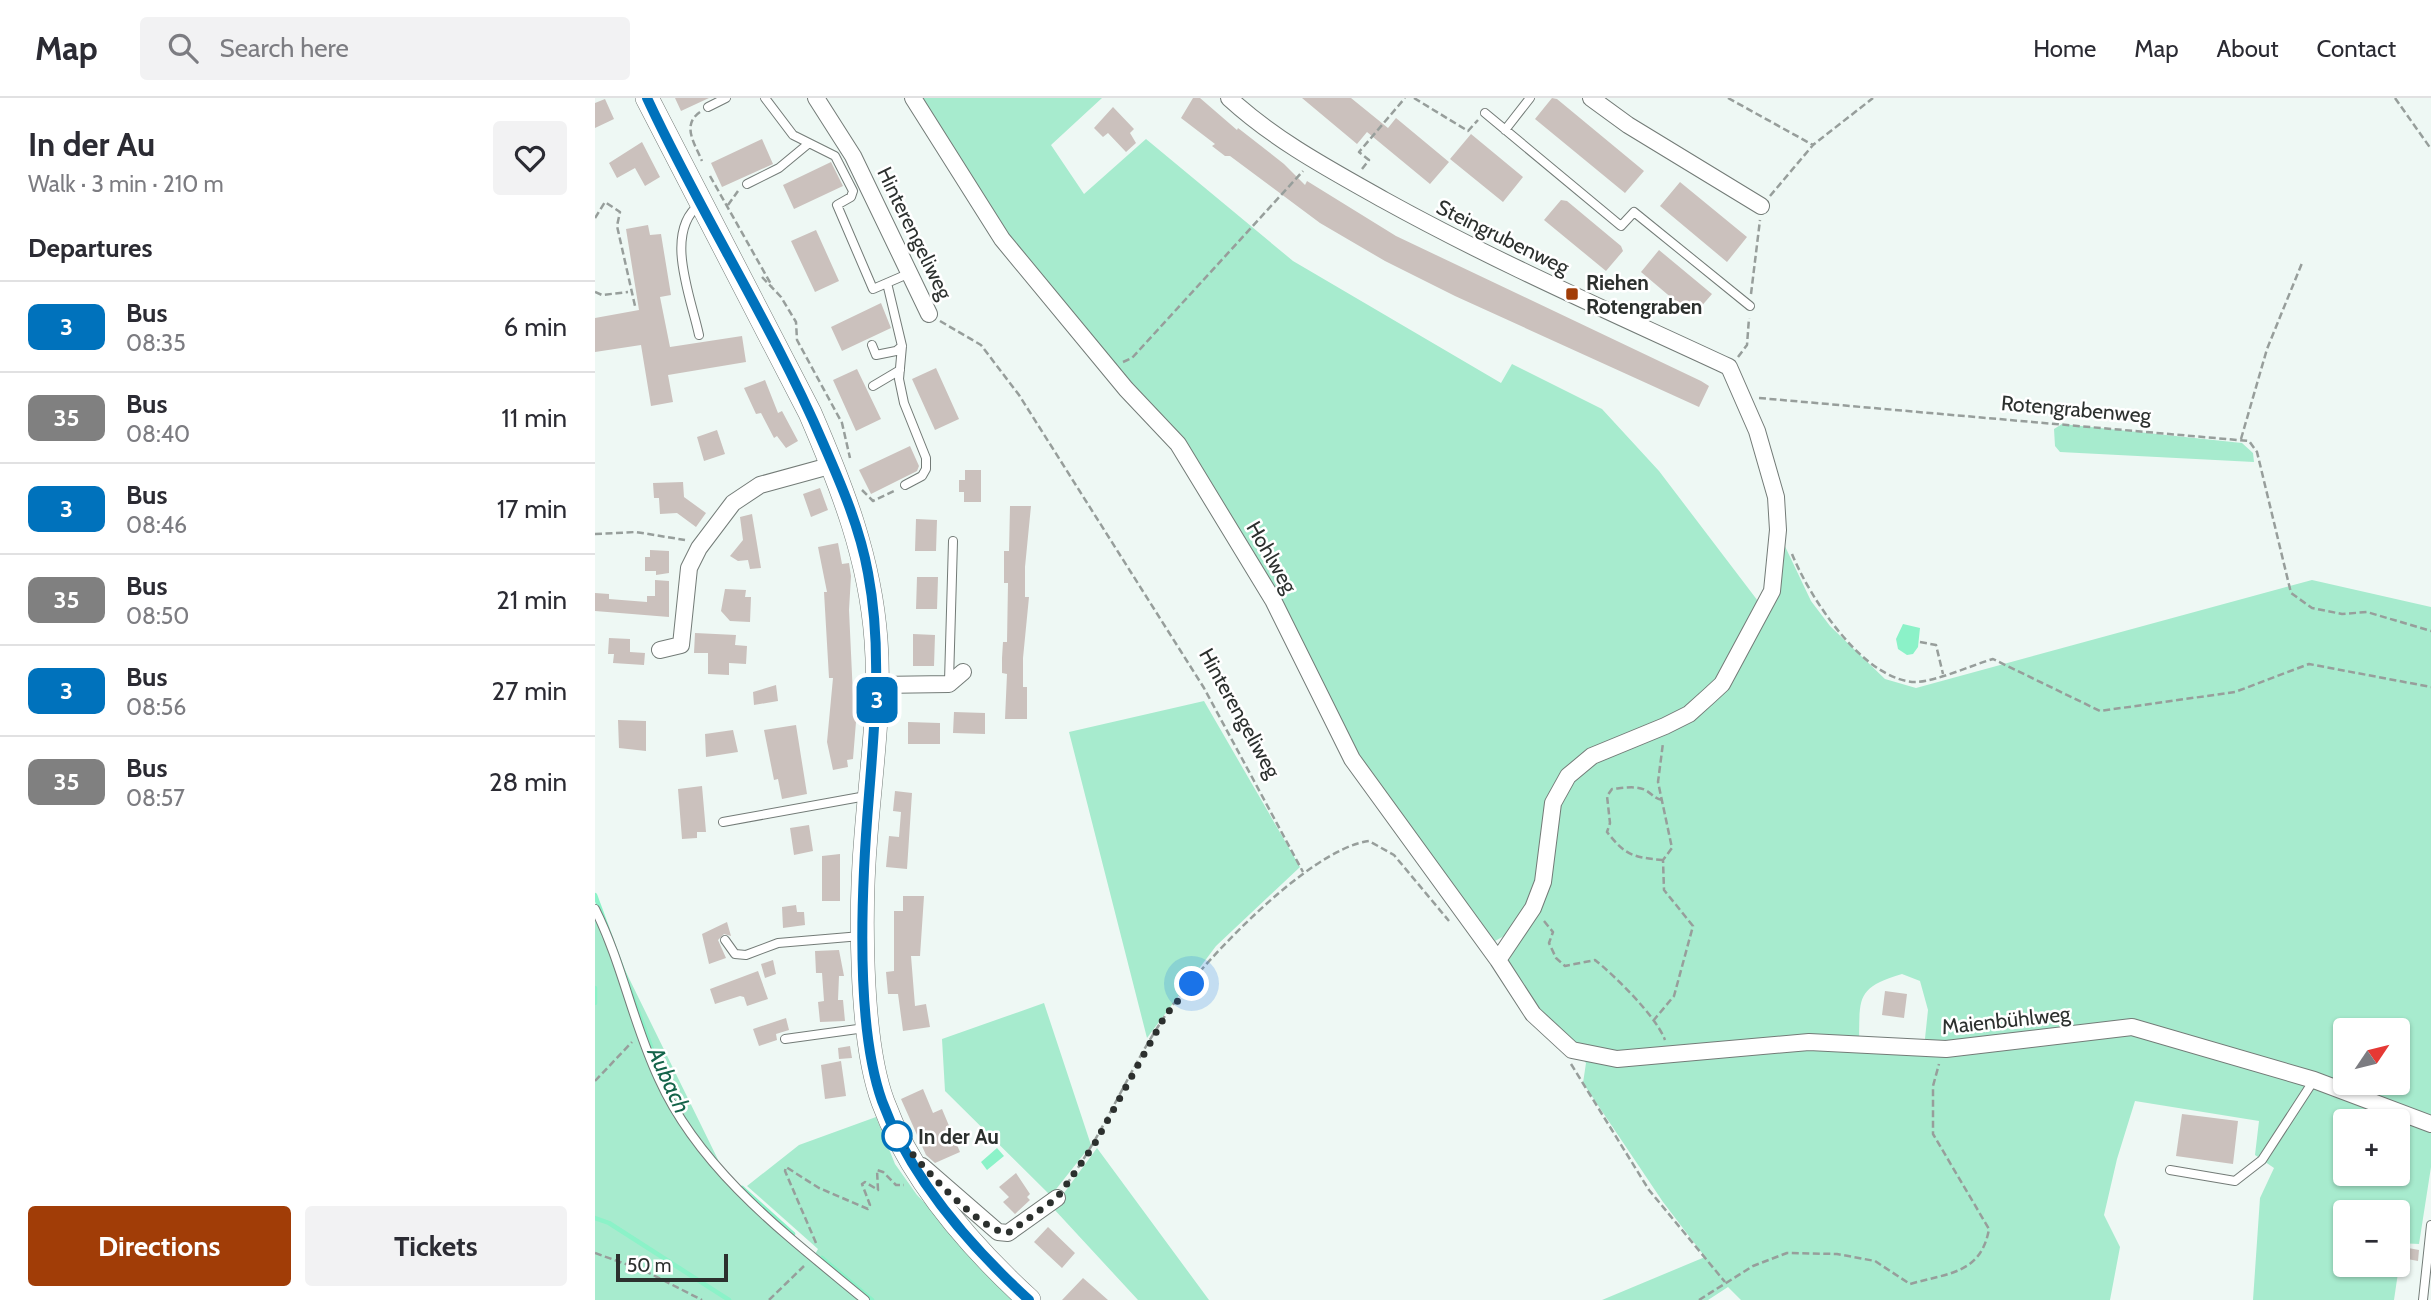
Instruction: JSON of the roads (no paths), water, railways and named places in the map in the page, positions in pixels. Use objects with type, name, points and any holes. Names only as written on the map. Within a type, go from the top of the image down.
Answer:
[{"type":"street","points":[[647,98],[700,204],[785,361],[833,465],[868,572],[878,685],[864,852],[864,936],[868,1027],[882,1101],[921,1178],[970,1239],[1029,1300]]},
{"type":"street","name":"Hinterengeliweg","points":[[816,98],[853,156],[929,314]]},
{"type":"street","name":"Hohlweg","points":[[913,98],[1002,239],[1126,389],[1178,444],[1273,600],[1352,759],[1498,960],[1533,1014],[1572,1050]]},
{"type":"street","name":"Steingrubenweg","points":[[1229,98],[1262,127],[1313,161],[1448,236],[1729,367],[1770,471],[1776,497],[1778,530],[1772,591],[1722,684],[1689,714],[1592,755],[1568,776],[1553,803],[1543,882],[1533,908],[1498,960]]},
{"type":"street","points":[[1591,98],[1628,125],[1761,206]]},
{"type":"street","points":[[660,650],[681,645],[687,578],[699,548],[733,503],[747,492],[775,479],[833,465]]},
{"type":"street","points":[[878,685],[949,684],[963,672]]},
{"type":"street","name":"Maienbühlweg","points":[[1572,1050],[1617,1059],[1809,1042],[1946,1049],[2132,1027],[2314,1080],[2431,1124]]},
{"type":"street","points":[[922,1166],[998,1233],[1008,1233],[1057,1198]]},
{"type":"lane","points":[[708,107],[726,98]]},
{"type":"lane","points":[[765,98],[793,135],[835,156],[844,167],[853,191],[851,197],[837,205],[873,289],[910,273]]},
{"type":"lane","points":[[1505,130],[1529,98]]},
{"type":"lane","points":[[1485,113],[1621,226],[1634,212],[1750,306]]},
{"type":"lane","points":[[747,184],[779,168],[808,144]]},
{"type":"lane","points":[[699,335],[683,258],[682,234],[689,212],[700,204]]},
{"type":"lane","points":[[887,283],[902,346],[900,370],[904,403],[926,458],[926,470],[922,476],[905,485]]},
{"type":"lane","points":[[872,345],[876,355],[896,351],[902,346]]},
{"type":"lane","points":[[873,386],[900,370]]},
{"type":"lane","points":[[949,684],[953,541]]},
{"type":"lane","points":[[723,822],[869,795]]},
{"type":"lane","points":[[595,909],[607,933],[659,1079],[684,1125],[728,1180],[813,1257],[866,1300]]},
{"type":"lane","points":[[725,940],[735,954],[746,955],[778,943],[864,936]]},
{"type":"lane","points":[[785,1039],[868,1027]]},
{"type":"lane","points":[[2170,1170],[2235,1181],[2262,1160],[2314,1080]]},
{"type":"lane","points":[[2423,1300],[2431,1226]]},
{"type":"waterway","name":"Aubach","points":[[595,895],[663,1079]]},
{"type":"waterway","name":"Aubach","points":[[595,988],[595,1003]]},
{"type":"waterway","name":"Aubach","points":[[742,1188],[793,1234]]},
{"type":"waterway","name":"Aubach","points":[[595,1218],[609,1223],[729,1300]]},
{"type":"waterway","name":"Aubach","points":[[822,1258],[872,1300]]},
{"type":"place","name":"Riehen Rotengraben","points":[[1572,294]]},
{"type":"place","name":"In der Au","points":[[897,1136]]}]
